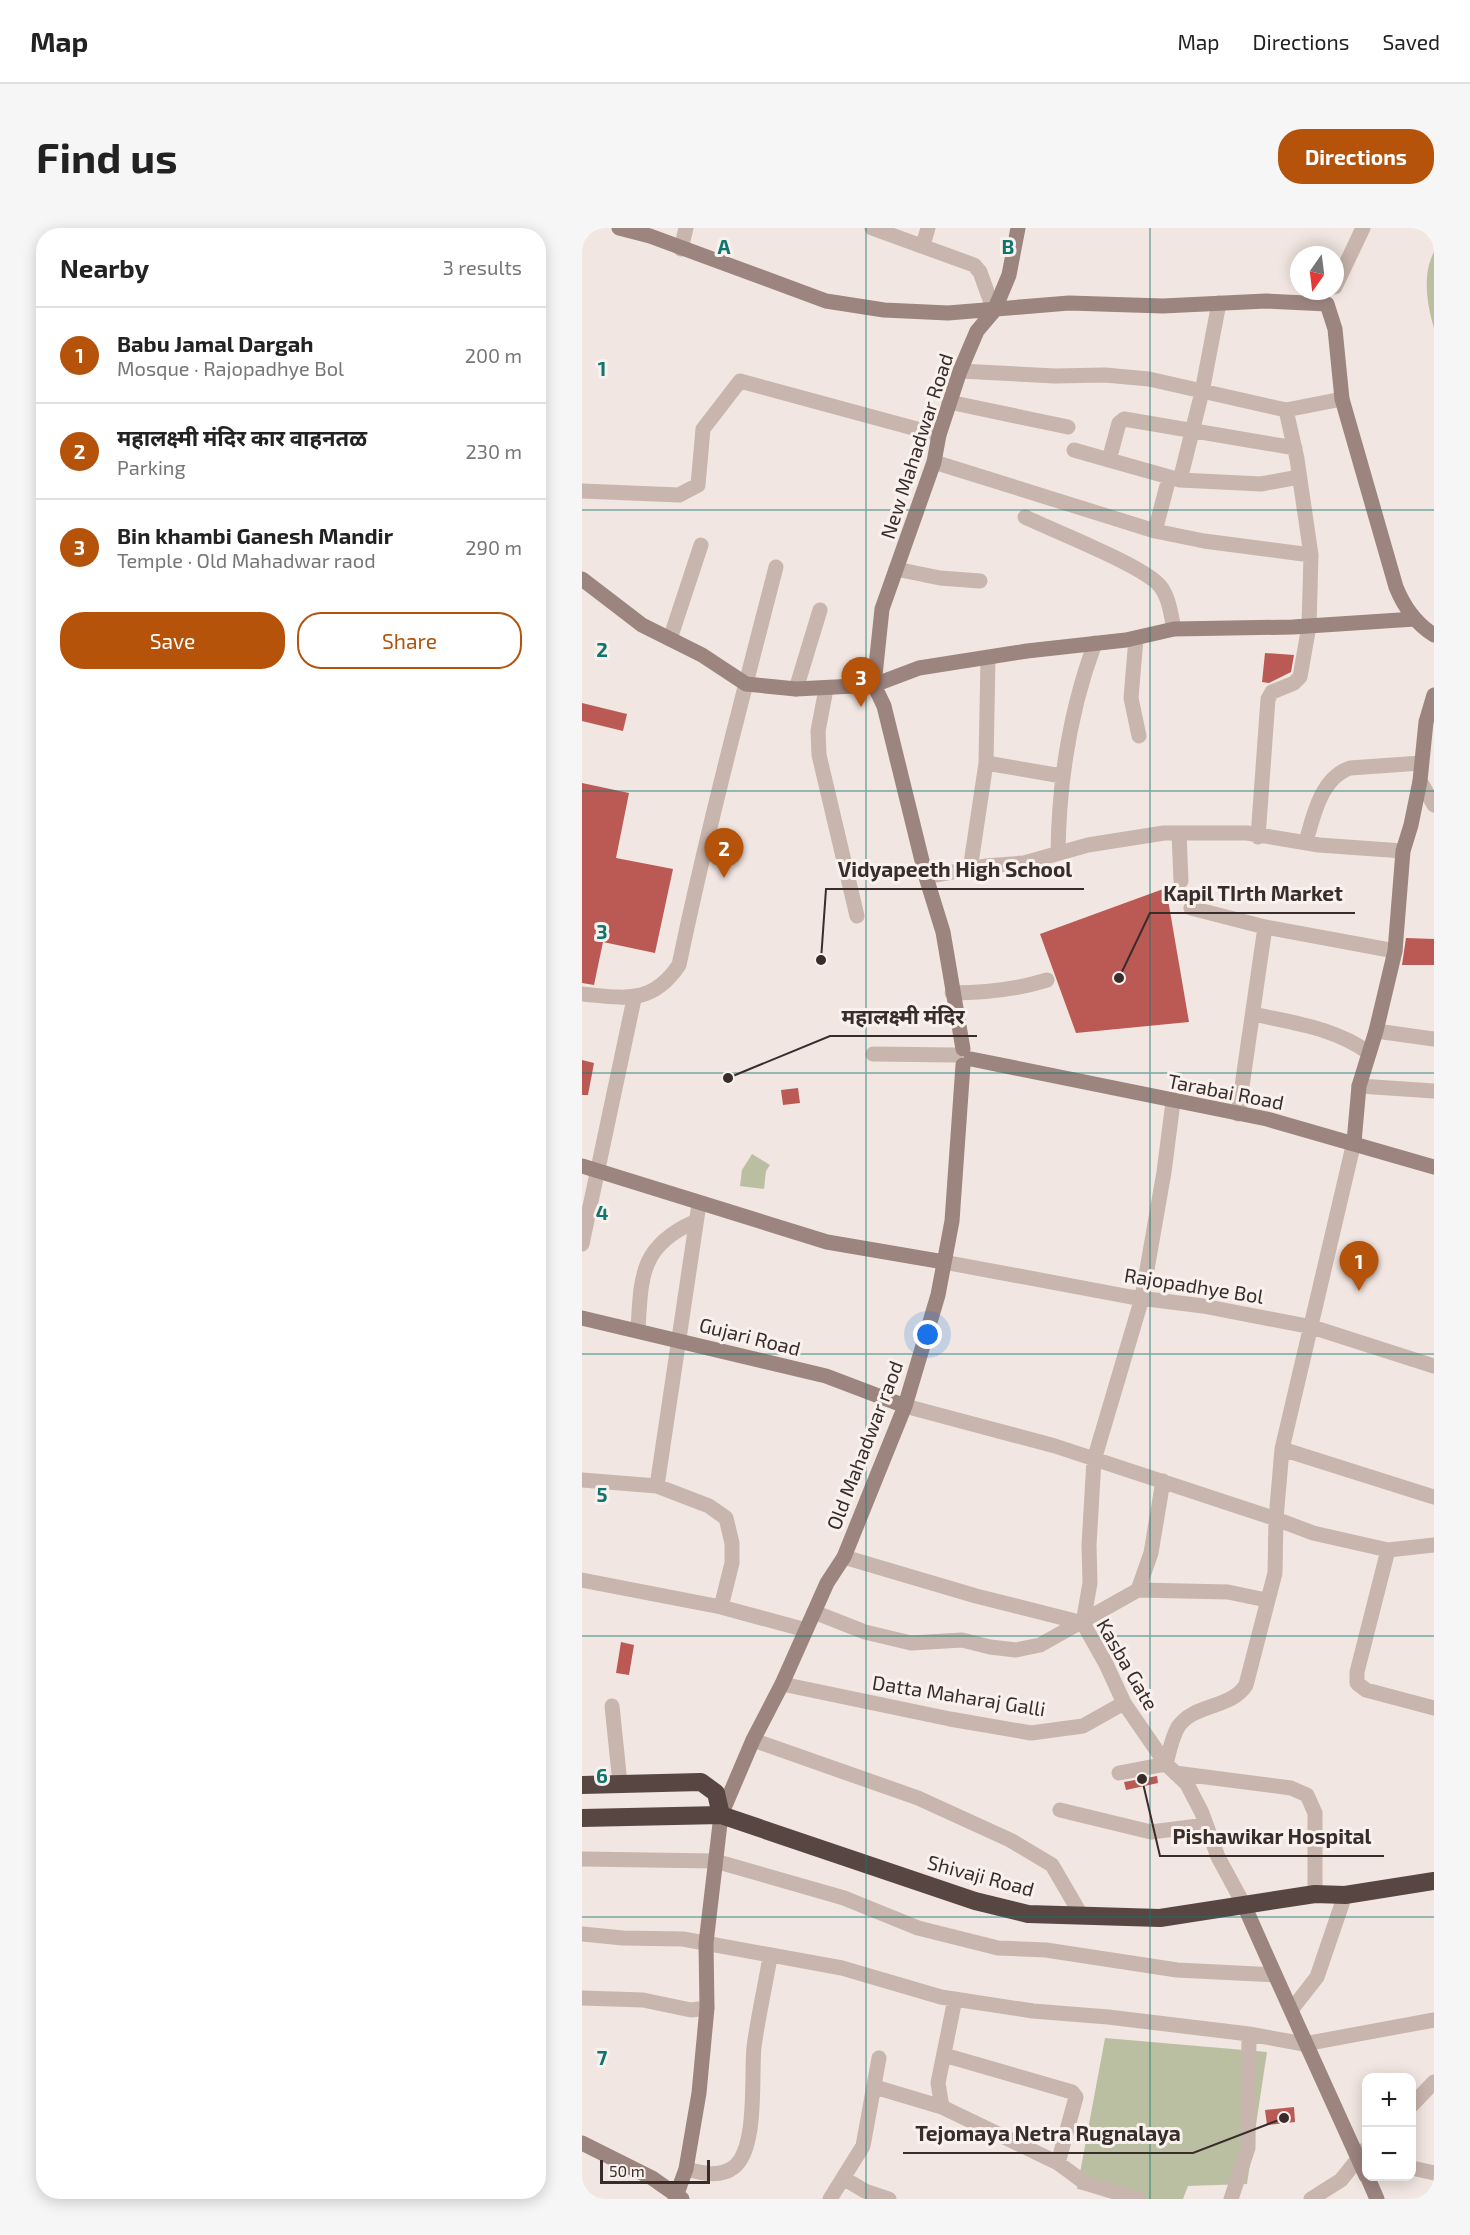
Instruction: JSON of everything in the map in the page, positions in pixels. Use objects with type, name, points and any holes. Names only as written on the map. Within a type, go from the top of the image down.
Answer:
[{"type":"highway","points":[[582,1785],[701,1782],[716,1792],[721,1815]]},
{"type":"highway","name":"Shivaji Road","points":[[582,1818],[721,1815],[975,1901],[1028,1914],[1080,1913],[1160,1918],[1315,1894],[1345,1895],[1434,1881]]},
{"type":"street","points":[[619,228],[826,301],[884,310],[948,313],[1069,303],[1163,306],[1290,298]]},
{"type":"street","points":[[681,249],[686,228]]},
{"type":"street","points":[[872,228],[974,265],[980,272],[994,311]]},
{"type":"street","points":[[923,245],[928,228]]},
{"type":"street","name":"New Mahadwar Road","points":[[874,685],[882,609],[934,462],[939,435],[960,371],[978,331],[994,311],[1009,275],[1018,228]]},
{"type":"street","points":[[1344,268],[1363,228]]},
{"type":"street","points":[[1333,300],[1342,399],[1396,587],[1403,604],[1414,619],[1434,635]]},
{"type":"street","points":[[1155,531],[1192,432],[1219,303]]},
{"type":"street","points":[[960,371],[1055,376],[1105,375],[1149,379],[1286,410],[1342,399]]},
{"type":"street","points":[[582,491],[679,495],[698,485],[703,429],[720,403],[740,381],[939,435]]},
{"type":"street","points":[[949,402],[1068,427]]},
{"type":"street","points":[[1258,837],[1268,699],[1272,692],[1294,683],[1300,677],[1309,626],[1311,555],[1295,447],[1286,410]]},
{"type":"street","points":[[1109,460],[1119,423],[1124,419],[1192,432],[1295,447]]},
{"type":"street","points":[[1074,450],[1174,479],[1261,484],[1299,477]]},
{"type":"street","points":[[934,462],[1155,531],[1311,555]]},
{"type":"street","points":[[1024,517],[1154,579],[1166,594],[1174,629]]},
{"type":"street","points":[[670,639],[701,545]]},
{"type":"street","points":[[582,994],[634,999],[657,989],[669,979],[679,965],[704,848],[726,770],[776,567]]},
{"type":"street","points":[[896,569],[940,578],[980,581]]},
{"type":"street","points":[[582,579],[642,624],[702,655],[746,684],[796,689],[874,685],[919,668],[1136,638],[1174,629],[1309,626],[1414,619]]},
{"type":"street","points":[[796,689],[820,610]]},
{"type":"street","points":[[1136,638],[1131,698],[1139,736]]},
{"type":"street","points":[[1058,852],[1059,795],[1062,776],[1086,669],[1095,643]]},
{"type":"street","points":[[970,870],[986,763],[988,658]]},
{"type":"street","name":"Old Mahadwar raod","points":[[678,2198],[686,2169],[699,2093],[707,2008],[706,1943],[714,1894],[715,1861],[721,1815],[753,1740],[782,1684],[814,1612],[844,1557],[905,1406],[938,1295],[952,1221],[963,1057],[943,932],[926,877],[885,706],[874,685]]},
{"type":"street","points":[[826,688],[818,731],[819,755],[857,916]]},
{"type":"street","points":[[1171,1769],[1177,1729],[1184,1720],[1240,1694],[1246,1685],[1266,1600],[1275,1573],[1276,1519],[1282,1449],[1354,1142],[1359,1086],[1376,1031],[1395,951],[1403,850],[1420,781],[1426,722],[1434,695]]},
{"type":"street","points":[[986,763],[1062,776]]},
{"type":"street","points":[[1306,843],[1320,798],[1340,771],[1350,768],[1421,763]]},
{"type":"street","points":[[1420,781],[1434,805]]},
{"type":"street","points":[[926,877],[985,866],[1024,863],[1058,852],[1164,833],[1247,834],[1306,843],[1403,850]]},
{"type":"street","points":[[1179,833],[1181,881]]},
{"type":"street","points":[[1191,908],[1265,927],[1395,951]]},
{"type":"street","points":[[1238,1114],[1265,927]]},
{"type":"street","points":[[952,993],[988,993],[1022,988],[1047,980]]},
{"type":"street","points":[[582,1244],[589,1168],[634,999]]},
{"type":"street","points":[[1252,1014],[1318,1028],[1354,1041],[1369,1053]]},
{"type":"street","points":[[1376,1031],[1434,1039]]},
{"type":"street","points":[[873,1054],[963,1057]]},
{"type":"street","name":"Tarabai Road","points":[[963,1057],[1238,1114],[1354,1142],[1434,1167]]},
{"type":"street","points":[[1359,1086],[1434,1092]]},
{"type":"street","points":[[1083,1623],[1090,1583],[1089,1545],[1094,1460],[1142,1298],[1173,1102]]},
{"type":"street","points":[[589,1168],[827,1242],[944,1262]]},
{"type":"street","points":[[657,1486],[694,1222],[699,1203]]},
{"type":"street","points":[[638,1330],[644,1269],[663,1239],[673,1231],[694,1222]]},
{"type":"street","name":"Rajopadhye Bol","points":[[944,1262],[1312,1327],[1434,1366]]},
{"type":"street","name":"Gujari Road","points":[[582,1318],[826,1376],[905,1406]]},
{"type":"street","points":[[905,1406],[1055,1446],[1163,1480],[1313,1533],[1388,1550],[1434,1545]]},
{"type":"street","points":[[1282,1449],[1434,1497]]},
{"type":"street","points":[[582,1480],[657,1486],[709,1506],[726,1518],[732,1543],[732,1563],[721,1607]]},
{"type":"street","points":[[1138,1590],[1151,1553],[1163,1480]]},
{"type":"street","points":[[1388,1550],[1356,1678],[1361,1687],[1375,1687],[1434,1708]]},
{"type":"street","name":"Kasba Gate","points":[[844,1557],[976,1596],[1083,1623],[1124,1703],[1171,1769],[1186,1784],[1218,1857],[1244,1905]]},
{"type":"street","points":[[582,1580],[721,1607],[806,1630]]},
{"type":"street","points":[[814,1612],[865,1632],[911,1643],[962,1640],[1004,1650],[1029,1649],[1083,1623],[1138,1590],[1228,1592],[1266,1600]]},
{"type":"street","name":"Datta Maharaj Galli","points":[[782,1684],[950,1719],[1031,1733],[1083,1726],[1124,1703]]},
{"type":"street","points":[[612,1706],[620,1783]]},
{"type":"street","points":[[753,1740],[918,1798],[1010,1840],[1052,1865],[1060,1873],[1080,1913]]},
{"type":"street","points":[[1119,1773],[1171,1769],[1291,1788],[1307,1795],[1315,1813],[1315,1894]]},
{"type":"street","points":[[1060,1810],[1151,1832],[1206,1826]]},
{"type":"street","points":[[582,1859],[715,1861],[844,1898],[918,1928],[998,1948],[1047,1950],[1176,1970],[1275,1975]]},
{"type":"street","points":[[1292,2009],[1317,1977],[1345,1895]]},
{"type":"street","points":[[1244,1905],[1292,2009],[1304,2044],[1362,2151]]},
{"type":"street","points":[[582,1934],[623,1938],[683,1939],[770,1957],[842,1968],[891,1985],[955,1999],[1033,2011],[1108,2017],[1249,2034],[1304,2044],[1434,2020]]},
{"type":"street","points":[[686,2169],[719,2174],[734,2167],[741,2159],[752,2114],[754,2049],[770,1957]]},
{"type":"street","points":[[582,1998],[643,2000],[691,2010],[707,2008]]},
{"type":"street","points":[[942,2107],[938,2083],[955,1999]]},
{"type":"street","points":[[1231,2199],[1248,2148],[1249,2034]]},
{"type":"street","points":[[944,2055],[1072,2092],[1076,2097],[1058,2163]]},
{"type":"street","points":[[830,2199],[863,2146],[879,2058]]},
{"type":"street","points":[[1416,2101],[1434,2082]]},
{"type":"street","points":[[875,2087],[942,2107],[1058,2163],[1085,2183],[1138,2199]]},
{"type":"street","points":[[582,2143],[652,2178],[678,2198]]},
{"type":"street","points":[[1311,2199],[1341,2180],[1362,2157]]},
{"type":"street","points":[[1416,2169],[1434,2173]]},
{"type":"street","points":[[843,2178],[865,2191],[889,2199]]},
{"type":"street","points":[[1369,2181],[1377,2199]]},
{"type":"green space","points":[[1434,252],[1434,328],[1429,310],[1427,280]]},
{"type":"green space","points":[[752,1154],[770,1165],[766,1171],[764,1189],[740,1186],[742,1170]]},
{"type":"green space","points":[[1105,2038],[1267,2052],[1247,2184],[1188,2186],[1183,2199],[1140,2199],[1077,2189]]},
{"type":"building","points":[[1265,653],[1294,655],[1291,672],[1269,683],[1262,682]]},
{"type":"building","points":[[582,703],[627,714],[623,731],[582,721]]},
{"type":"building","points":[[582,783],[629,793],[616,858],[673,869],[655,953],[603,942],[594,985],[582,983]]},
{"type":"building","points":[[1166,888],[1189,1022],[1076,1033],[1040,934]]},
{"type":"building","points":[[1406,938],[1434,939],[1434,965],[1402,965]]},
{"type":"building","points":[[582,1060],[594,1063],[588,1095],[582,1095]]},
{"type":"building","points":[[798,1088],[800,1103],[783,1105],[781,1090]]},
{"type":"building","points":[[621,1642],[634,1645],[629,1675],[616,1673]]},
{"type":"building","points":[[1157,1776],[1158,1783],[1126,1790],[1124,1782]]},
{"type":"building","points":[[1294,2107],[1295,2122],[1267,2125],[1265,2110]]},
{"type":"place","name":"Bin khambi Ganesh Mandir","points":[[861,707]]},
{"type":"place","name":"महालक्ष्मी मंदिर कार वाहनतळ","points":[[724,878]]},
{"type":"place","name":"Vidyapeeth High School","points":[[821,960]]},
{"type":"place","name":"Kapil TIrth Market","points":[[1119,978]]},
{"type":"place","name":"महालक्ष्मी मंदिर","points":[[728,1078]]},
{"type":"place","name":"Babu Jamal Dargah","points":[[1359,1291]]},
{"type":"place","name":"Pishawikar Hospital","points":[[1142,1779]]},
{"type":"place","name":"Tejomaya Netra Rugnalaya","points":[[1284,2118]]}]
